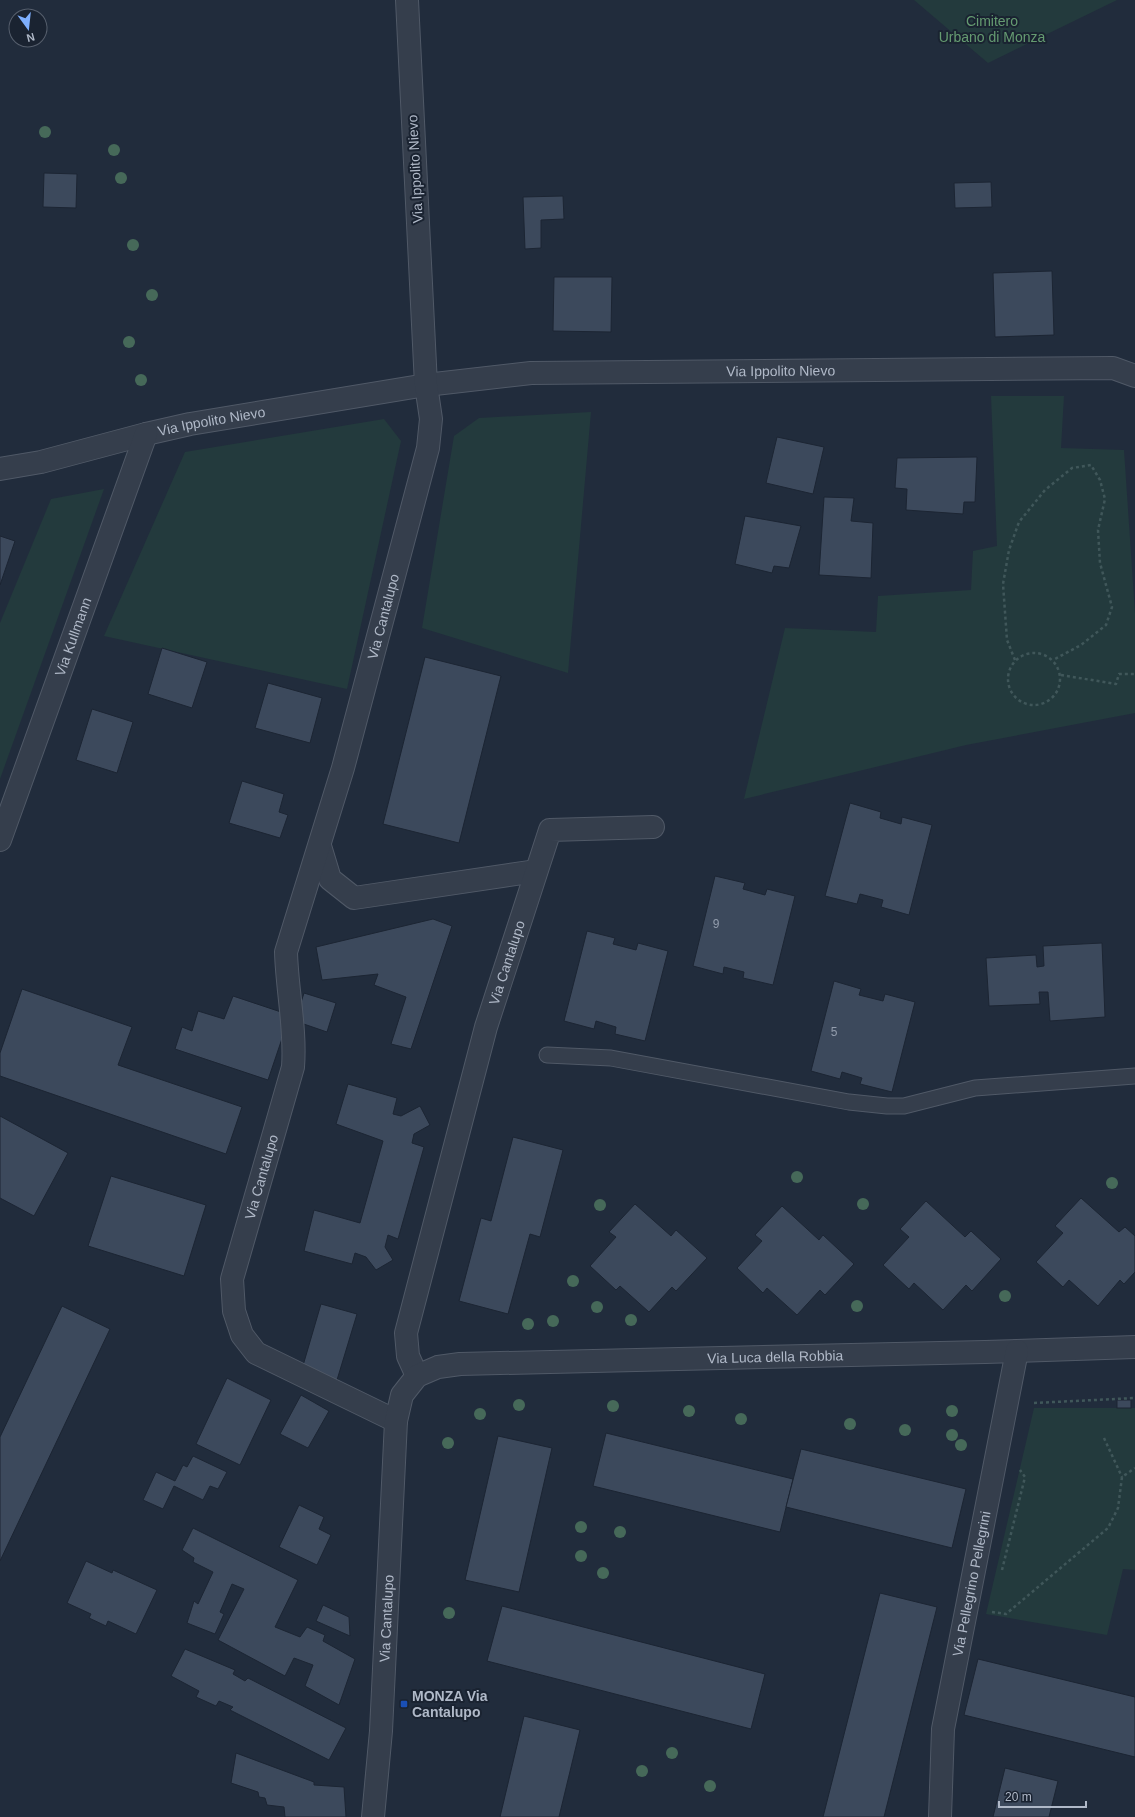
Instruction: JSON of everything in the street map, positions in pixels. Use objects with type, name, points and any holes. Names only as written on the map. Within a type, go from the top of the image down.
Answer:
[{"type":"street","name":"Via Ippolito Nievo","points":[[407,0],[426,385]]},
{"type":"street","name":"Via Ippolito Nievo","points":[[0,469],[41,462],[190,424],[426,385],[531,373],[1113,368],[1135,376]]},
{"type":"street","name":"Via Cantalupo","points":[[396,1421],[256,1353],[242,1335],[234,1311],[232,1279],[293,1068],[294,1050],[286,952],[343,768],[428,448],[431,419],[426,385]]},
{"type":"street","name":"Via Kullmann","points":[[0,840],[146,434]]},
{"type":"street","name":"Via Cantalupo","points":[[373,1817],[381,1731],[396,1421],[402,1395],[417,1376],[408,1356],[406,1333],[486,1027],[550,830],[653,827]]},
{"type":"street","points":[[320,846],[330,879],[354,898],[536,871]]},
{"type":"street","name":"Via Luca della Robbia","points":[[417,1376],[438,1367],[460,1364],[1135,1347]]},
{"type":"street","name":"Via Pellegrino Pellegrini","points":[[940,1817],[943,1729],[1017,1351]]},
{"type":"lane","points":[[547,1055],[610,1058],[834,1099],[887,1106],[904,1106],[975,1088],[1135,1076]]},
{"type":"path","points":[[1015,660],[1007,640],[1003,584],[1009,550],[1019,522],[1045,490],[1072,468],[1091,465],[1100,480],[1105,499],[1098,530],[1099,550],[1100,563],[1112,607],[1106,625],[1081,645],[1054,660]]},
{"type":"path","points":[[1029,652],[1040,652],[1054,660],[1061,675],[1060,686],[1049,701],[1032,706],[1018,700],[1009,689],[1007,675],[1015,660],[1029,652]]},
{"type":"path","points":[[1061,675],[1116,684],[1119,674],[1135,674]]},
{"type":"path","points":[[1032,1405],[1036,1401],[1135,1398]]},
{"type":"path","points":[[987,1612],[1006,1614],[1108,1528],[1118,1508],[1122,1477],[1104,1438]]},
{"type":"path","points":[[998,1572],[1003,1569],[1025,1476],[1017,1464]]},
{"type":"path","points":[[1122,1477],[1135,1468]]},
{"type":"green space","name":"Cimitero Urbano di Monza","points":[[914,0],[1117,0],[988,63]]},
{"type":"green space","points":[[991,396],[1064,396],[1061,448],[1124,450],[1135,613],[1135,713],[966,745],[744,799],[785,628],[876,632],[878,596],[971,590],[973,551],[997,546]]},
{"type":"green space","points":[[591,412],[568,673],[422,628],[454,436],[479,418]]},
{"type":"green space","points":[[384,419],[401,441],[347,689],[104,636],[185,452]]},
{"type":"green space","points":[[104,489],[0,779],[0,623],[51,499]]},
{"type":"green space","points":[[1034,1408],[1135,1408],[1135,1570],[1123,1569],[1107,1635],[986,1614]]},
{"type":"building","points":[[44,173],[77,174],[76,208],[43,207]]},
{"type":"building","points":[[991,182],[992,207],[955,208],[954,183]]},
{"type":"building","points":[[563,196],[564,219],[541,220],[541,248],[525,249],[523,197]]},
{"type":"building","points":[[1052,271],[1054,335],[995,337],[993,273]]},
{"type":"building","points":[[554,277],[612,277],[611,332],[553,331]]},
{"type":"building","points":[[777,437],[824,447],[813,494],[766,483]]},
{"type":"building","points":[[977,457],[975,502],[964,502],[963,514],[906,510],[907,489],[895,488],[897,458]]},
{"type":"building","points":[[824,497],[854,498],[851,521],[873,523],[871,578],[819,575]]},
{"type":"building","points":[[745,516],[801,526],[789,568],[774,566],[772,573],[735,564]]},
{"type":"building","points":[[0,536],[15,541],[0,585]]},
{"type":"building","points":[[162,648],[207,662],[192,708],[148,694]]},
{"type":"building","points":[[425,657],[501,676],[459,843],[383,824]]},
{"type":"building","points":[[268,683],[322,698],[310,743],[255,728]]},
{"type":"building","points":[[92,709],[133,722],[117,773],[76,760]]},
{"type":"building","points":[[242,781],[284,794],[279,812],[288,815],[280,838],[229,823]]},
{"type":"building","points":[[850,803],[881,812],[880,818],[901,824],[902,817],[932,825],[909,915],[881,907],[883,900],[860,894],[857,904],[825,896]]},
{"type":"building","points":[[715,876],[745,883],[743,889],[765,895],[767,889],[795,896],[773,985],[743,978],[744,972],[724,967],[723,974],[693,966]]},
{"type":"building","points":[[433,919],[452,926],[411,1049],[391,1044],[406,997],[374,985],[378,974],[322,980],[316,947]]},
{"type":"building","points":[[587,931],[615,938],[613,944],[636,950],[638,943],[668,951],[645,1041],[615,1034],[616,1027],[596,1021],[594,1029],[564,1021]]},
{"type":"building","points":[[1102,943],[1105,1017],[1050,1021],[1048,992],[1039,992],[1040,1004],[989,1006],[986,958],[1036,955],[1037,967],[1044,966],[1043,946]]},
{"type":"building","points":[[834,981],[861,989],[859,995],[883,1001],[885,994],[915,1002],[892,1092],[860,1084],[862,1078],[842,1072],[840,1079],[811,1071]]},
{"type":"building","points":[[22,989],[132,1027],[118,1065],[242,1107],[226,1154],[0,1076],[0,1053]]},
{"type":"building","points":[[304,993],[336,1003],[327,1032],[295,1021]]},
{"type":"building","points":[[233,996],[290,1015],[268,1080],[175,1049],[182,1027],[192,1031],[198,1011],[224,1019]]},
{"type":"building","points":[[348,1084],[397,1098],[393,1114],[401,1116],[420,1106],[430,1125],[414,1134],[412,1143],[424,1147],[398,1239],[388,1235],[385,1247],[393,1260],[376,1270],[366,1257],[355,1253],[352,1264],[304,1251],[314,1210],[360,1223],[383,1141],[336,1124]]},
{"type":"building","points":[[0,1116],[68,1153],[34,1216],[0,1198]]},
{"type":"building","points":[[513,1137],[563,1150],[540,1237],[530,1234],[508,1314],[459,1301],[481,1218],[491,1221]]},
{"type":"building","points":[[111,1176],[206,1205],[184,1276],[88,1246]]},
{"type":"building","points":[[1081,1198],[1119,1232],[1125,1227],[1135,1236],[1135,1272],[1124,1284],[1120,1280],[1098,1306],[1069,1280],[1063,1287],[1036,1262],[1063,1233],[1055,1226]]},
{"type":"building","points":[[926,1201],[965,1237],[971,1231],[1001,1259],[972,1291],[966,1285],[943,1310],[914,1283],[909,1289],[883,1265],[909,1237],[900,1229]]},
{"type":"building","points":[[635,1204],[671,1236],[676,1230],[707,1258],[676,1291],[672,1287],[649,1312],[620,1286],[616,1290],[590,1266],[616,1237],[609,1232]]},
{"type":"building","points":[[782,1206],[819,1240],[823,1235],[854,1264],[825,1295],[820,1290],[797,1315],[767,1288],[763,1293],[737,1268],[762,1241],[755,1235]]},
{"type":"building","points":[[321,1304],[357,1314],[337,1380],[302,1369]]},
{"type":"building","points":[[62,1306],[110,1329],[0,1561],[0,1437]]},
{"type":"building","points":[[227,1378],[271,1400],[240,1465],[196,1444]]},
{"type":"building","points":[[301,1395],[329,1411],[308,1448],[280,1434]]},
{"type":"building","points":[[1117,1400],[1131,1400],[1131,1408],[1117,1408]]},
{"type":"building","points":[[606,1433],[793,1479],[780,1532],[593,1486]]},
{"type":"building","points":[[498,1436],[552,1448],[519,1592],[465,1580]]},
{"type":"building","points":[[801,1449],[966,1489],[952,1548],[786,1507]]},
{"type":"building","points":[[193,1456],[227,1472],[218,1489],[210,1486],[203,1500],[174,1486],[163,1509],[143,1500],[156,1472],[175,1481],[183,1465],[187,1467]]},
{"type":"building","points":[[299,1505],[324,1517],[319,1529],[331,1535],[317,1565],[279,1547]]},
{"type":"building","points":[[193,1528],[298,1580],[275,1627],[300,1637],[307,1627],[325,1635],[323,1641],[355,1659],[339,1705],[305,1686],[313,1665],[294,1658],[285,1676],[218,1640],[244,1589],[232,1584],[220,1612],[224,1614],[215,1634],[187,1623],[194,1601],[198,1604],[213,1572],[193,1562],[194,1558],[182,1550]]},
{"type":"building","points":[[86,1561],[112,1573],[113,1570],[157,1590],[136,1634],[108,1621],[106,1626],[89,1618],[91,1614],[67,1603]]},
{"type":"building","points":[[880,1593],[937,1607],[884,1817],[823,1817]]},
{"type":"building","points":[[323,1605],[349,1617],[350,1636],[316,1621]]},
{"type":"building","points":[[502,1606],[765,1674],[751,1729],[487,1661]]},
{"type":"building","points":[[185,1649],[235,1670],[233,1674],[245,1681],[248,1678],[346,1728],[329,1760],[230,1710],[233,1707],[219,1701],[216,1706],[196,1697],[199,1691],[171,1676]]},
{"type":"building","points":[[978,1659],[1135,1697],[1135,1757],[964,1715]]},
{"type":"building","points":[[524,1716],[580,1730],[559,1817],[500,1817]]},
{"type":"building","points":[[236,1753],[314,1782],[314,1785],[344,1787],[346,1817],[285,1817],[284,1807],[267,1805],[265,1798],[259,1797],[258,1792],[231,1783]]},
{"type":"building","points":[[1005,1768],[1058,1781],[1049,1817],[993,1817]]},
{"type":"place","name":"MONZA Via Cantalupo","points":[[404,1704]]}]
